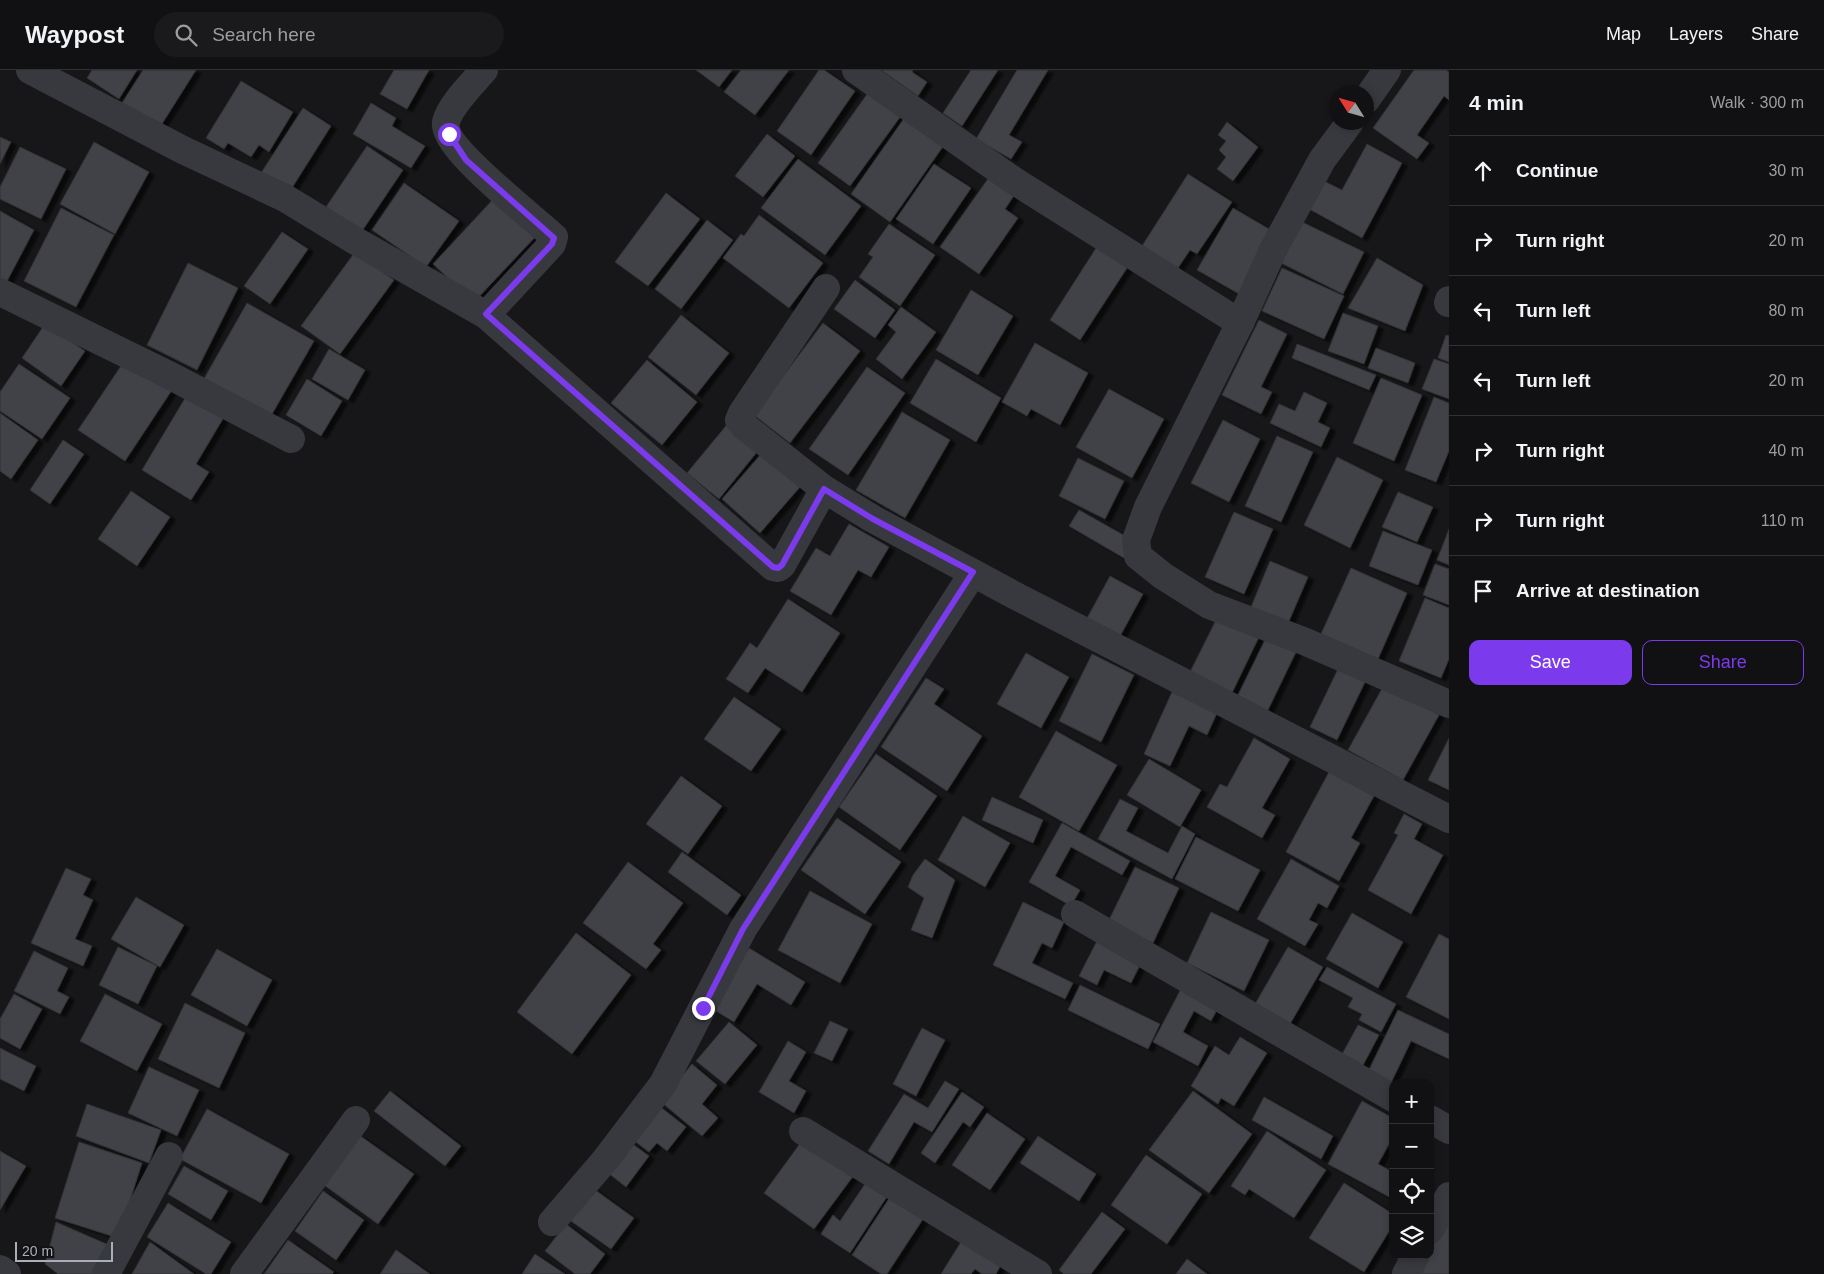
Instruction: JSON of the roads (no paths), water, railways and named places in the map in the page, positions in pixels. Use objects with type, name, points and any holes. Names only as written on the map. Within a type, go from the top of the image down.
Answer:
[{"type":"street","points":[[30,70],[183,150],[285,198],[354,240],[486,314],[773,567],[778,568],[782,565],[824,489]]},
{"type":"street","points":[[484,70],[449,113],[446,124],[449,134],[466,160],[554,238],[552,244],[486,314]]},
{"type":"street","points":[[856,70],[1013,180],[1240,323]]},
{"type":"street","points":[[1374,89],[1387,70]]},
{"type":"street","points":[[1344,130],[1322,160],[1273,250],[1240,323],[1148,507],[1136,540],[1138,556],[1163,576],[1209,605],[1306,642],[1449,704]]},
{"type":"street","points":[[826,288],[742,413],[739,420],[744,426],[824,489],[873,519],[1449,819]]},
{"type":"street","points":[[0,292],[167,374],[291,439]]},
{"type":"street","points":[[552,1222],[606,1159],[663,1084],[743,929],[973,572]]},
{"type":"street","points":[[1076,914],[1389,1096]]},
{"type":"street","points":[[244,1274],[356,1120]]},
{"type":"street","points":[[1434,1121],[1449,1130]]},
{"type":"street","points":[[803,1131],[1038,1274]]},
{"type":"street","points":[[106,1274],[169,1156]]},
{"type":"street","points":[[1434,1223],[1449,1196]]},
{"type":"street","points":[[1406,1274],[1414,1259]]},
{"type":"street","points":[[0,1269],[6,1274]]}]
